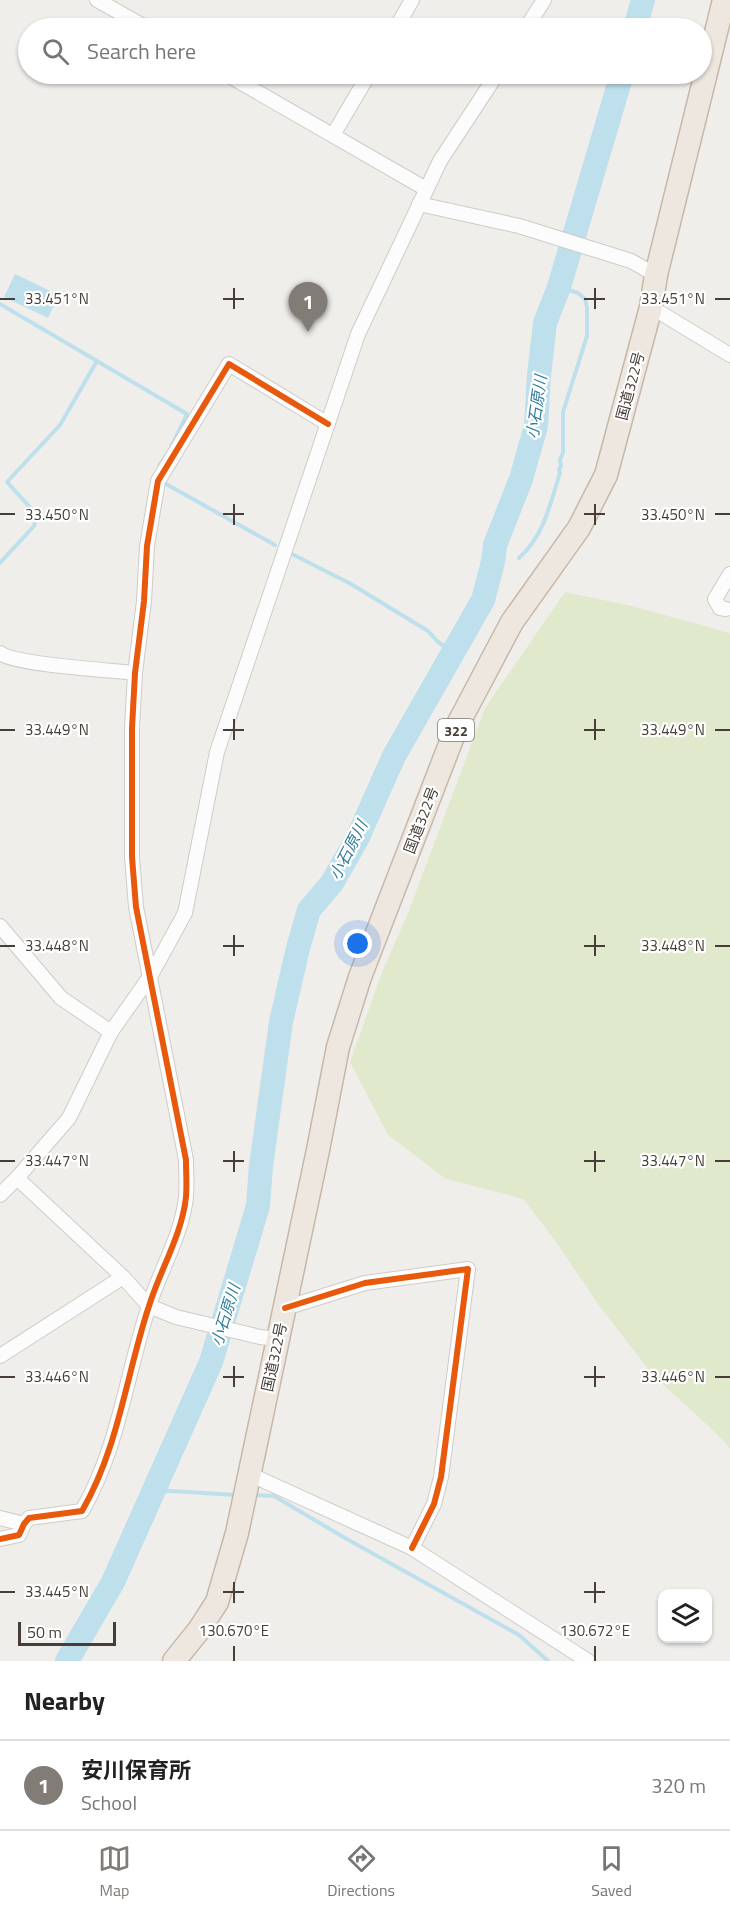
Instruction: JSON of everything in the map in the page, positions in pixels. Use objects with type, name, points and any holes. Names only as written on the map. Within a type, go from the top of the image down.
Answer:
[{"type":"highway","name":"国道322号","points":[[712,49],[724,0]]},
{"type":"highway","name":"国道322号","points":[[174,1661],[199,1630],[217,1602],[237,1533],[248,1480],[268,1338],[285,1308],[338,1047],[360,976],[457,726],[512,622],[579,528],[606,475],[651,307],[656,275],[703,84]]},
{"type":"street","points":[[97,0],[129,18]]},
{"type":"street","points":[[402,18],[412,0]]},
{"type":"street","points":[[532,18],[544,0]]},
{"type":"street","points":[[244,84],[426,189]]},
{"type":"street","points":[[333,135],[363,84]]},
{"type":"street","points":[[0,1194],[17,1178],[69,1118],[111,1032],[151,975],[185,913],[217,752],[358,334],[440,161],[490,84]]},
{"type":"street","points":[[419,204],[519,226],[631,261],[656,275]]},
{"type":"street","points":[[651,307],[730,355]]},
{"type":"street","points":[[0,1539],[19,1535],[29,1518],[82,1511],[97,1485],[117,1427],[149,1306],[180,1225],[186,1197],[186,1160],[136,907],[132,857],[132,728],[135,673],[144,601],[147,546],[158,481],[229,364],[328,424]]},
{"type":"street","points":[[726,609],[720,608],[715,599],[730,574]]},
{"type":"street","points":[[0,653],[5,657],[27,662],[135,673]]},
{"type":"street","points":[[0,926],[61,998],[111,1032]]},
{"type":"street","points":[[17,1178],[123,1277],[149,1306],[176,1317],[268,1338]]},
{"type":"street","points":[[285,1308],[365,1283],[468,1269],[441,1478],[434,1504],[412,1548]]},
{"type":"street","points":[[0,1356],[123,1277]]},
{"type":"street","points":[[248,1480],[412,1548],[588,1661]]},
{"type":"street","points":[[0,1518],[24,1524]]},
{"type":"green space","points":[[565,592],[632,606],[730,633],[730,1448],[653,1375],[600,1307],[554,1239],[523,1199],[446,1179],[388,1135],[350,1062],[381,975],[408,913],[485,708]]},
{"type":"water","points":[[15,274],[59,295],[48,318],[4,297]]},
{"type":"waterway","name":"小石原川","points":[[638,18],[643,0]]},
{"type":"waterway","name":"小石原川","points":[[67,1661],[113,1582],[211,1362],[258,1206],[261,1166],[281,1022],[309,910],[332,883],[357,839],[394,756],[483,600],[495,545],[521,479],[536,426],[545,323],[559,287],[619,84]]},
{"type":"waterway","points":[[519,558],[535,540],[553,496],[563,452],[563,412],[587,336],[585,299],[578,293],[559,287]]},
{"type":"waterway","points":[[0,304],[187,414],[171,447]]},
{"type":"waterway","points":[[0,563],[34,526],[37,515],[7,482],[60,425],[97,361]]},
{"type":"waterway","points":[[159,466],[166,456]]},
{"type":"waterway","points":[[166,484],[275,545]]},
{"type":"waterway","points":[[288,552],[351,584],[428,631],[438,642],[454,653]]},
{"type":"waterway","points":[[154,1490],[237,1495]]},
{"type":"waterway","points":[[253,1495],[274,1496],[519,1635],[548,1661]]},
{"type":"cycle path","points":[[0,1539],[19,1535],[29,1518],[82,1511],[105,1462],[141,1332],[184,1211],[186,1160],[136,907],[132,857],[132,728],[135,673],[144,601],[147,546],[158,481],[229,364],[328,424]]},
{"type":"cycle path","points":[[285,1308],[365,1283],[468,1269],[441,1477],[434,1504],[412,1548]]},
{"type":"place","name":"安川保育所","points":[[308,332]]}]
